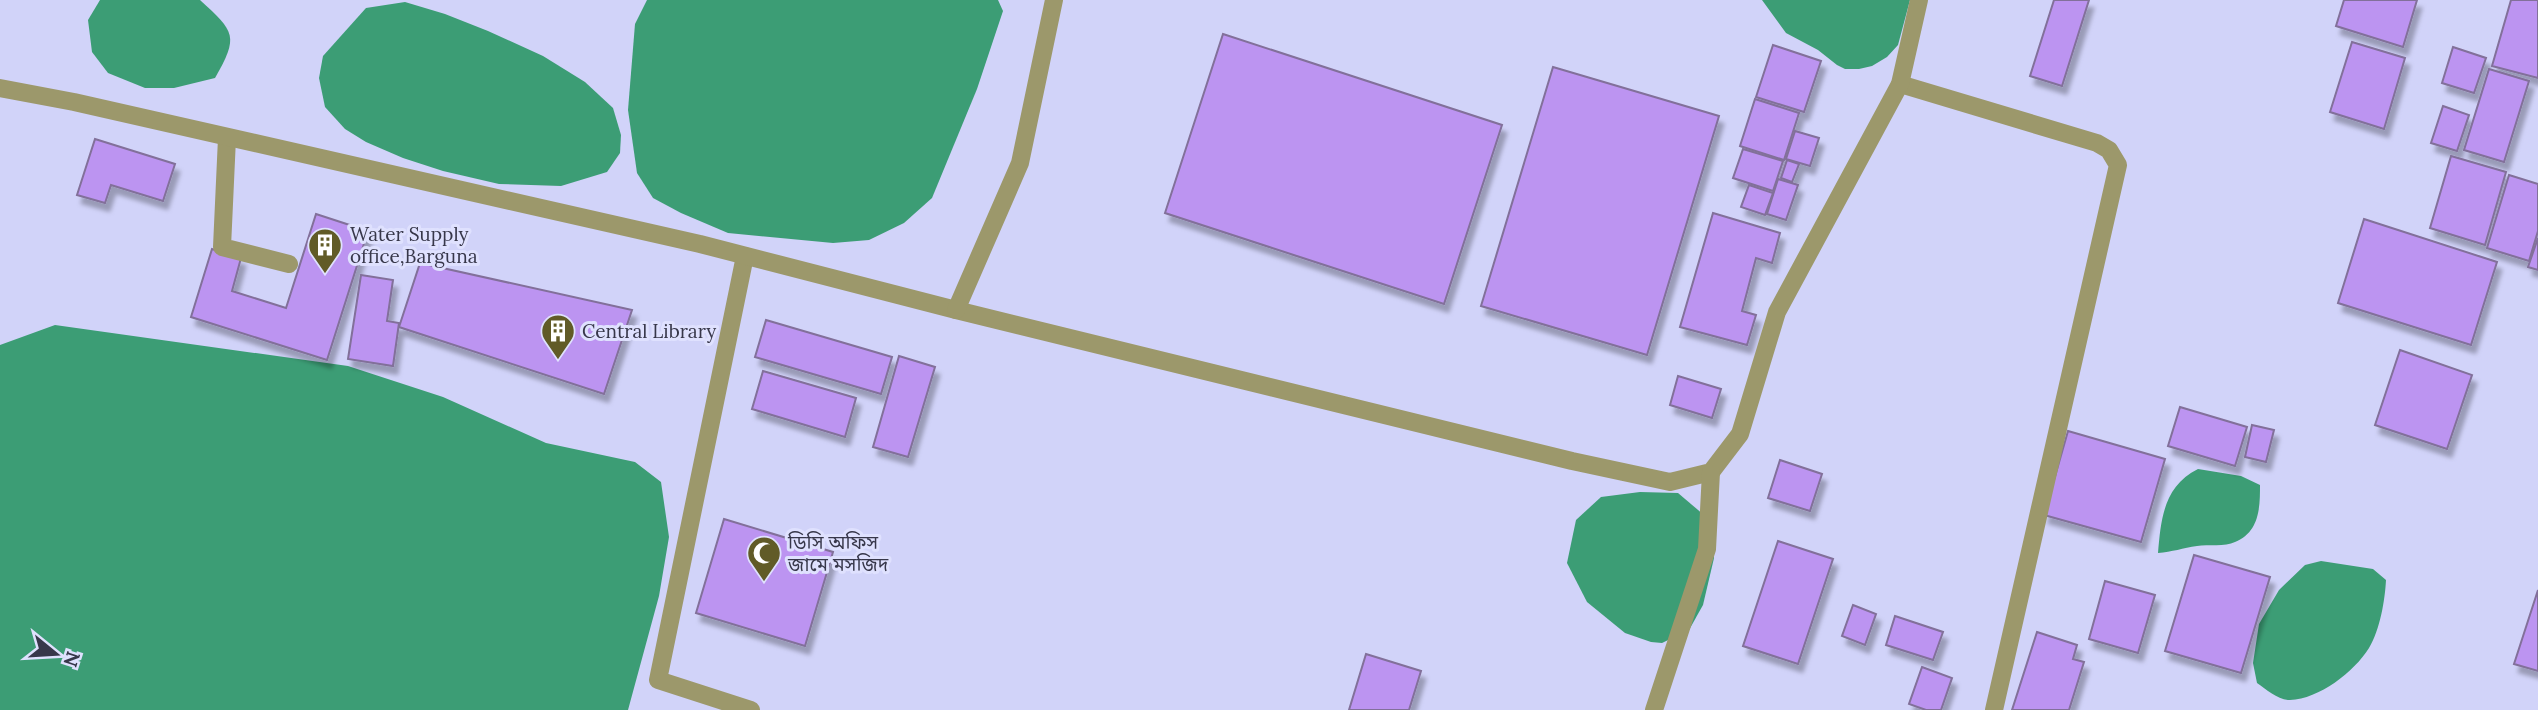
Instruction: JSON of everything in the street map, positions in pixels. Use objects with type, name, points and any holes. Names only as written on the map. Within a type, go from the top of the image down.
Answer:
[{"type":"street","points":[[956,310],[1020,163],[1054,0]]},
{"type":"street","points":[[1654,710],[1707,549],[1711,472],[1740,434],[1777,312],[1900,84],[1919,0]]},
{"type":"street","points":[[1900,84],[2097,143],[2109,150],[2118,165],[1994,710]]},
{"type":"street","points":[[0,88],[74,102],[745,256],[1572,461],[1671,482],[1711,472]]},
{"type":"street","points":[[227,138],[222,247],[289,264]]},
{"type":"street","points":[[745,256],[658,680],[751,710]]},
{"type":"shaded area","points":[[100,0],[200,0],[220,20],[230,35],[228,53],[215,78],[174,88],[145,88],[108,73],[92,52],[88,20]]},
{"type":"shaded area","points":[[647,0],[998,0],[1003,11],[977,89],[932,198],[904,223],[869,240],[833,243],[728,233],[653,198],[637,173],[628,110],[635,24]]},
{"type":"shaded area","points":[[1762,0],[1910,0],[1898,45],[1887,57],[1872,66],[1845,69],[1818,50],[1786,33]]},
{"type":"shaded area","points":[[405,2],[488,31],[543,56],[585,82],[613,108],[621,135],[620,153],[607,172],[561,186],[499,184],[403,158],[366,142],[345,129],[325,107],[319,78],[323,56],[366,8]]},
{"type":"shaded area","points":[[55,325],[348,366],[443,397],[546,443],[635,462],[661,482],[669,537],[659,596],[628,710],[0,710],[0,345]]},
{"type":"shaded area","points":[[2198,469],[2241,476],[2260,485],[2259,510],[2254,525],[2243,538],[2231,544],[2197,546],[2158,553],[2166,504],[2178,484]]},
{"type":"shaded area","points":[[1640,492],[1678,493],[1711,521],[1714,558],[1703,605],[1689,630],[1662,643],[1625,633],[1587,602],[1567,563],[1576,520],[1601,497]]},
{"type":"shaded area","points":[[2321,561],[2373,569],[2386,580],[2379,624],[2369,648],[2345,675],[2312,695],[2286,700],[2257,683],[2253,663],[2259,624],[2279,590],[2305,565]]},
{"type":"building","points":[[2054,0],[2089,0],[2062,86],[2030,76]]},
{"type":"building","points":[[2344,0],[2417,0],[2403,47],[2336,26]]},
{"type":"building","points":[[2511,0],[2538,0],[2538,78],[2492,66]]},
{"type":"building","points":[[1223,34],[1502,125],[1444,304],[1165,213]]},
{"type":"building","points":[[2352,42],[2405,58],[2384,129],[2330,112]]},
{"type":"building","points":[[1773,45],[1821,61],[1804,112],[1756,97]]},
{"type":"building","points":[[2453,47],[2486,58],[2474,93],[2442,83]]},
{"type":"building","points":[[1553,67],[1719,116],[1647,355],[1481,306]]},
{"type":"building","points":[[2489,69],[2529,81],[2504,162],[2464,150]]},
{"type":"building","points":[[1755,99],[1799,113],[1784,160],[1740,146]]},
{"type":"building","points":[[2443,106],[2469,115],[2457,151],[2431,143]]},
{"type":"building","points":[[1795,131],[1819,138],[1810,166],[1786,159]]},
{"type":"building","points":[[95,139],[175,164],[163,201],[111,185],[105,203],[77,195]]},
{"type":"building","points":[[1743,149],[1783,161],[1773,191],[1733,178]]},
{"type":"building","points":[[2451,156],[2506,172],[2485,245],[2430,228]]},
{"type":"building","points":[[1787,160],[1799,164],[1792,182],[1781,178]]},
{"type":"building","points":[[2509,175],[2538,184],[2538,231],[2529,261],[2487,248]]},
{"type":"building","points":[[1778,179],[1798,185],[1786,220],[1767,214]]},
{"type":"building","points":[[1749,185],[1773,193],[1765,215],[1741,207]]},
{"type":"building","points":[[1713,213],[1780,233],[1772,263],[1756,258],[1742,311],[1756,315],[1747,345],[1680,327]]},
{"type":"building","name":"Water Supply office,Barguna","points":[[316,214],[368,231],[327,360],[191,317],[212,249],[241,258],[232,291],[286,308]]},
{"type":"building","points":[[2364,219],[2497,262],[2471,345],[2338,303]]},
{"type":"building","points":[[2538,238],[2538,270],[2528,267]]},
{"type":"building","name":"Central Library","points":[[420,263],[632,310],[604,394],[399,327]]},
{"type":"building","points":[[361,275],[393,280],[387,321],[399,323],[393,366],[348,359]]},
{"type":"building","points":[[766,320],[892,357],[881,394],[755,357]]},
{"type":"building","points":[[2400,350],[2472,375],[2447,449],[2375,425]]},
{"type":"building","points":[[899,356],[935,367],[908,457],[873,447]]},
{"type":"building","points":[[763,371],[856,398],[845,437],[752,409]]},
{"type":"building","points":[[1678,376],[1721,389],[1712,418],[1670,405]]},
{"type":"building","points":[[2180,407],[2247,427],[2235,466],[2168,446]]},
{"type":"building","points":[[2252,425],[2274,430],[2266,462],[2245,457]]},
{"type":"building","points":[[2068,431],[2165,459],[2141,542],[2044,515]]},
{"type":"building","points":[[1780,460],[1822,474],[1810,511],[1768,498]]},
{"type":"building","name":"ডিসি অফিস জামে মসজিদ","points":[[724,519],[833,552],[805,646],[696,613]]},
{"type":"building","points":[[1778,541],[1833,559],[1798,664],[1743,646]]},
{"type":"building","points":[[2194,555],[2270,577],[2241,673],[2165,651]]},
{"type":"building","points":[[2105,581],[2155,595],[2138,653],[2089,639]]},
{"type":"building","points":[[2538,590],[2538,671],[2514,664]]},
{"type":"building","points":[[1853,605],[1876,614],[1865,645],[1842,636]]},
{"type":"building","points":[[1895,616],[1943,632],[1933,660],[1886,645]]},
{"type":"building","points":[[2037,632],[2077,645],[2073,659],[2084,662],[2069,710],[2012,710]]},
{"type":"building","points":[[1366,654],[1421,671],[1409,710],[1349,710]]},
{"type":"building","points":[[1922,667],[1952,678],[1941,710],[1926,710],[1909,704]]},
{"type":"place","name":"Water Supply office,Barguna","points":[[325,275]]},
{"type":"place","name":"Central Library","points":[[558,361]]},
{"type":"place","name":"ডিসি অফিস জামে মসজিদ","points":[[764,583]]}]
